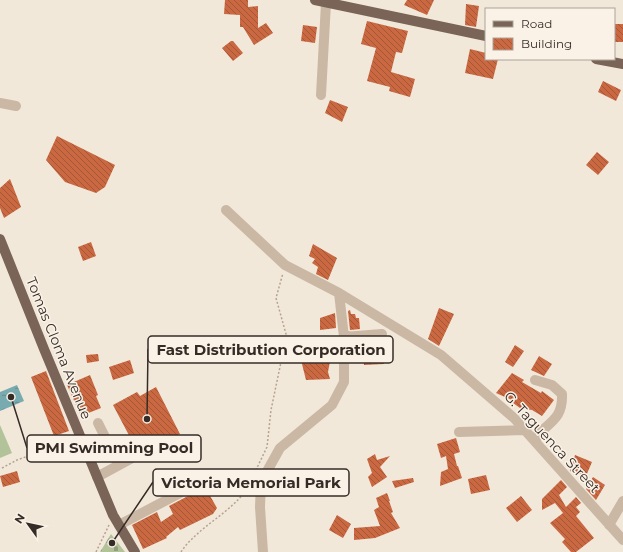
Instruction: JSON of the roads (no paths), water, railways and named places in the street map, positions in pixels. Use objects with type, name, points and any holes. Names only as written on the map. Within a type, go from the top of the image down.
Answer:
[{"type":"main road","points":[[315,0],[327,1],[485,36]]},
{"type":"main road","points":[[601,60],[623,64]]},
{"type":"main road","name":"Tomas Cloma Avenue","points":[[0,239],[113,515],[135,552]]},
{"type":"street","points":[[321,95],[327,1]]},
{"type":"street","points":[[0,103],[16,106]]},
{"type":"street","name":"G. Taguenca Street","points":[[226,210],[285,265],[339,293],[441,355],[503,408],[525,430],[623,540]]},
{"type":"street","points":[[263,552],[260,507],[261,482],[280,448],[332,405],[344,382],[346,337],[339,293]]},
{"type":"street","points":[[346,337],[382,334]]},
{"type":"street","points":[[346,337],[358,351]]},
{"type":"street","points":[[536,380],[552,385],[562,394],[563,404],[558,416],[537,435],[536,442]]},
{"type":"street","points":[[98,423],[119,465]]},
{"type":"street","points":[[459,432],[525,430]]},
{"type":"street","points":[[97,477],[132,458]]},
{"type":"street","points":[[119,525],[202,482]]},
{"type":"street","points":[[609,525],[623,501]]},
{"type":"water","points":[[17,385],[24,401],[0,411],[0,392]]},
{"type":"place","name":"PMI Swimming Pool","points":[[11,397]]},
{"type":"place","name":"Fast Distribution Corporation","points":[[147,419]]},
{"type":"place","name":"Victoria Memorial Park","points":[[112,543]]}]
